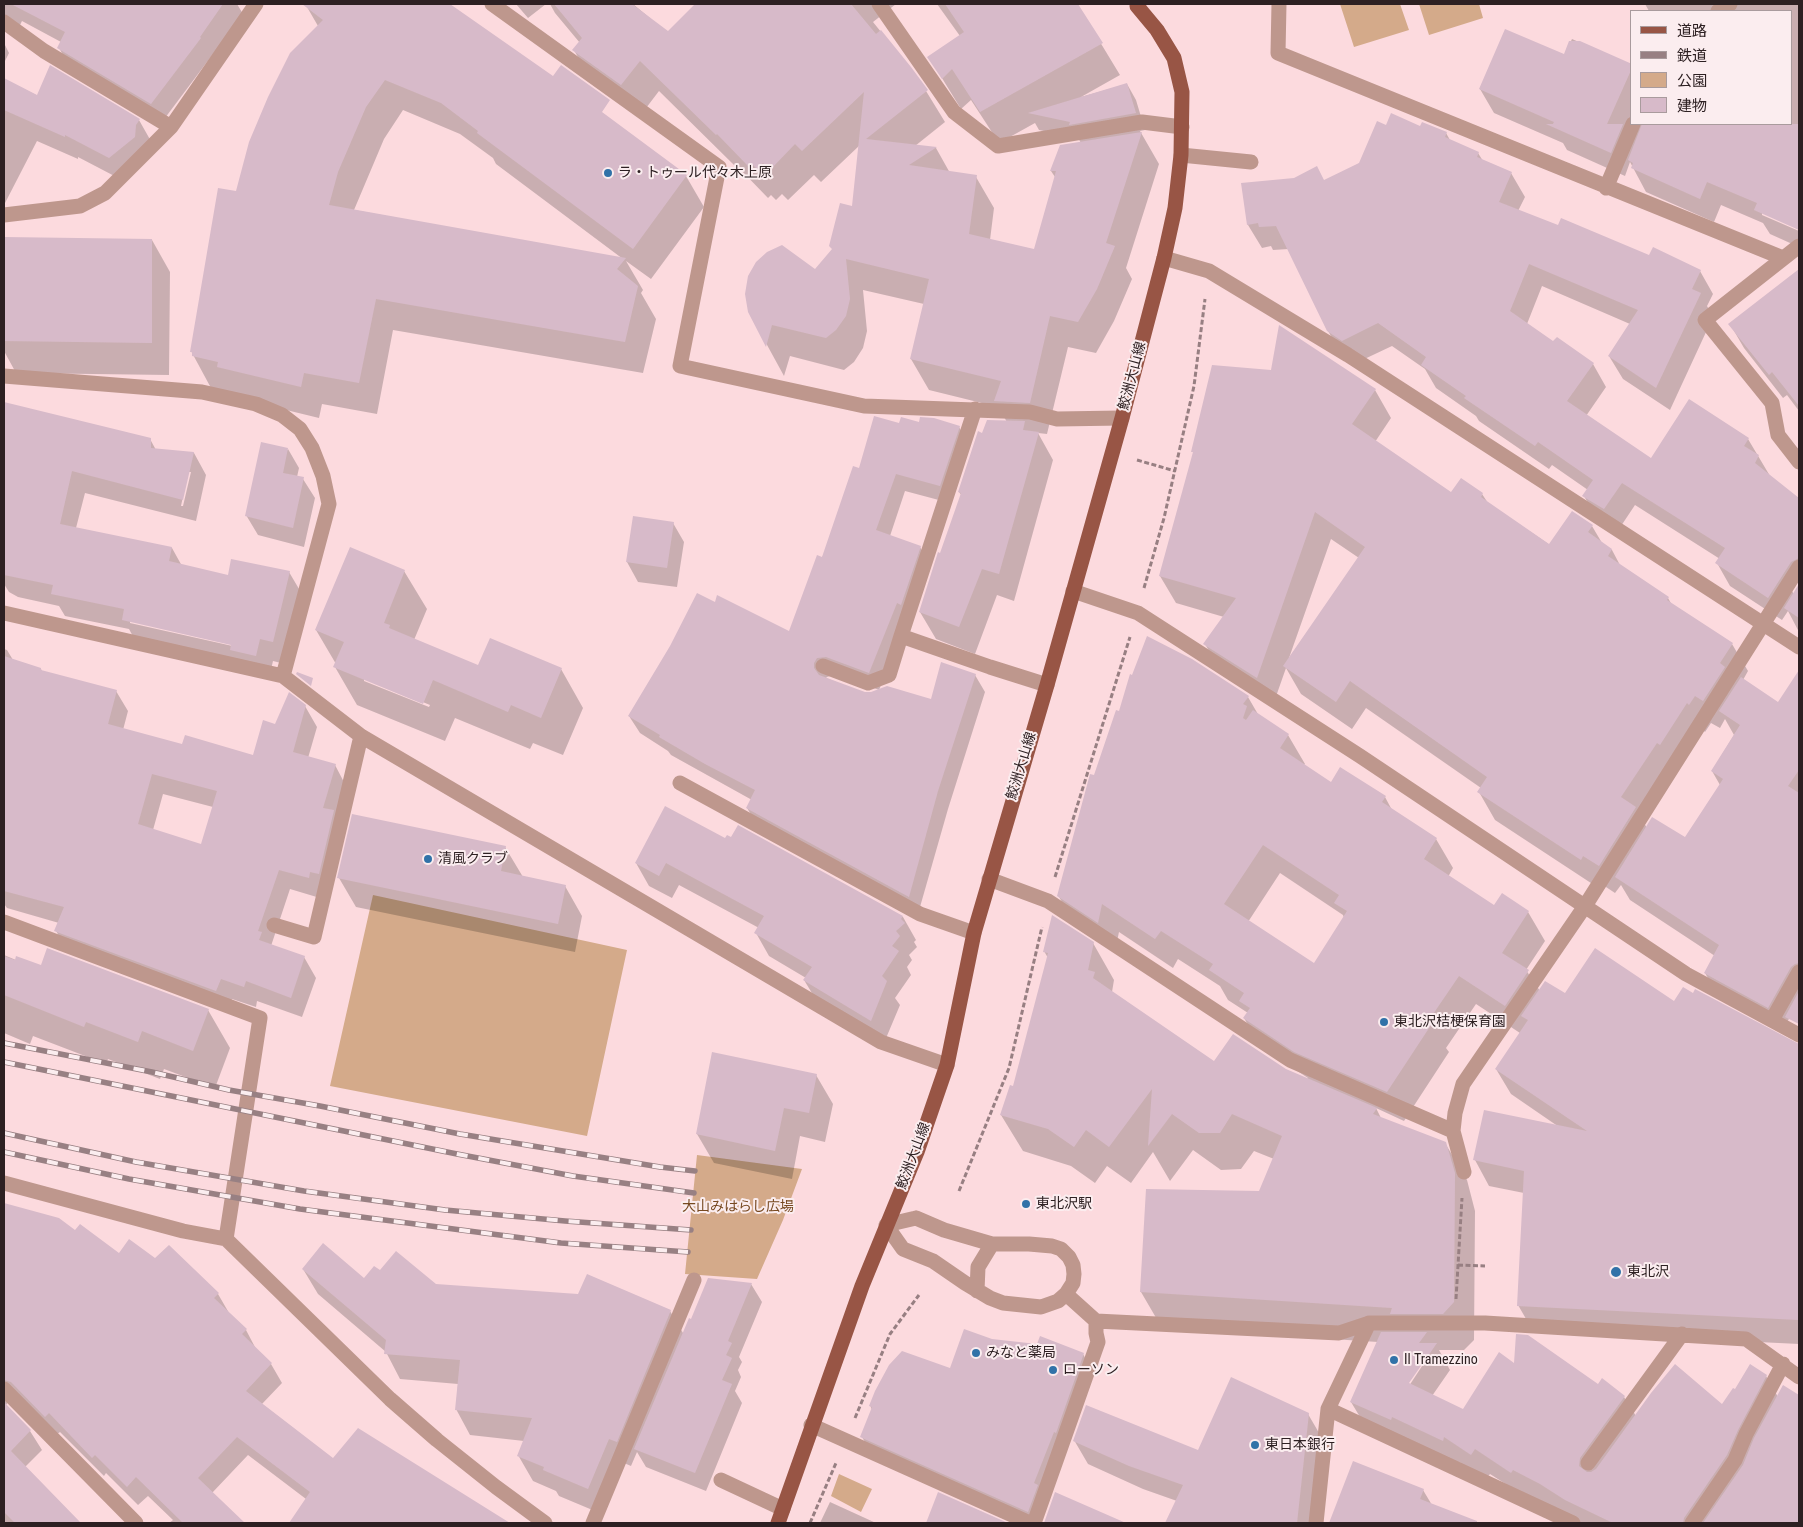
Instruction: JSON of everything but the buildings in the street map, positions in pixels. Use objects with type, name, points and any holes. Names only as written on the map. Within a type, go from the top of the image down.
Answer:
[{"type":"main road","name":"鮫洲大山線","points":[[780,1516],[862,1286],[917,1152],[947,1066],[974,933],[1047,685],[1122,418],[1164,258],[1175,208],[1181,155],[1182,92],[1174,58],[1157,30],[1137,5]]},
{"type":"street","points":[[4,216],[80,206],[105,193],[172,127],[256,4]]},
{"type":"street","points":[[492,4],[719,167],[680,366],[864,406],[1030,412],[1057,419],[1122,418]]},
{"type":"street","points":[[879,4],[954,112],[998,146],[1142,122],[1182,127]]},
{"type":"street","points":[[1279,4],[1278,53],[1782,258]]},
{"type":"street","points":[[4,22],[44,51],[172,127]]},
{"type":"street","points":[[1606,188],[1633,125]]},
{"type":"street","points":[[1181,155],[1251,162]]},
{"type":"street","points":[[1799,246],[1705,320],[1772,403],[1778,435],[1799,462]]},
{"type":"street","points":[[1164,258],[1209,271],[1348,354],[1799,647]]},
{"type":"street","points":[[4,376],[202,392],[256,404],[282,415],[300,429],[312,448],[324,476],[329,504],[283,676]]},
{"type":"street","points":[[823,666],[868,683],[889,675],[975,409]]},
{"type":"street","points":[[1464,1172],[1453,1131],[1455,1113],[1463,1084],[1585,906],[1765,624],[1799,567]]},
{"type":"street","points":[[1073,591],[1138,613],[1360,756],[1686,974],[1799,1035]]},
{"type":"street","points":[[4,614],[283,676],[361,736],[880,1042],[947,1066]]},
{"type":"street","points":[[901,636],[1047,685]]},
{"type":"street","points":[[274,925],[314,937],[361,736]]},
{"type":"street","points":[[680,783],[920,914],[974,933]]},
{"type":"street","points":[[989,879],[1048,901],[1290,1060],[1453,1131]]},
{"type":"street","points":[[4,922],[260,1018],[226,1240]]},
{"type":"street","points":[[1772,1020],[1799,972]]},
{"type":"street","points":[[4,1183],[183,1231],[226,1240],[390,1399],[473,1470],[545,1523]]},
{"type":"street","points":[[916,1218],[944,1230],[992,1244],[1029,1244],[1062,1249],[1073,1264],[1073,1283],[1066,1294],[1058,1301],[1041,1306],[1003,1302],[977,1291],[933,1261],[903,1249],[886,1226],[916,1218]]},
{"type":"street","points":[[977,1291],[978,1267],[992,1244]]},
{"type":"street","points":[[593,1523],[694,1280]]},
{"type":"street","points":[[1066,1294],[1096,1321],[1339,1333],[1369,1323],[1486,1323],[1746,1339],[1799,1377]]},
{"type":"street","points":[[811,1425],[1032,1523],[1098,1342],[1096,1321]]},
{"type":"street","points":[[1316,1523],[1328,1409],[1369,1323]]},
{"type":"street","points":[[1588,1463],[1682,1334]]},
{"type":"street","points":[[1692,1523],[1735,1460],[1746,1434],[1783,1364]]},
{"type":"street","points":[[4,1389],[136,1523]]},
{"type":"street","points":[[1328,1409],[1573,1523]]},
{"type":"street","points":[[721,1480],[780,1516]]},
{"type":"path","points":[[959,1191],[1009,1068],[1048,901],[1138,613],[1175,470],[1194,386],[1209,271]]},
{"type":"path","points":[[1128,458],[1175,470]]},
{"type":"path","points":[[1455,1323],[1464,1172]]},
{"type":"path","points":[[1458,1265],[1485,1266]]},
{"type":"path","points":[[810,1523],[846,1442],[890,1334],[919,1295]]},
{"type":"green space","points":[[1340,4],[1400,4],[1409,30],[1354,47]]},
{"type":"green space","points":[[1419,4],[1479,4],[1483,18],[1429,35]]},
{"type":"green space","points":[[373,895],[627,950],[587,1136],[330,1086]]},
{"type":"green space","name":"大山みはらし広場","points":[[697,1155],[802,1169],[783,1220],[757,1279],[685,1274]]},
{"type":"green space","points":[[839,1474],[872,1489],[861,1512],[831,1496]]},
{"type":"railway","points":[[4,1043],[152,1072],[229,1090],[460,1134],[695,1171]]},
{"type":"railway","points":[[4,1062],[457,1154],[573,1176],[694,1193]]},
{"type":"railway","points":[[4,1133],[136,1162],[304,1191],[445,1210],[691,1230]]},
{"type":"railway","points":[[4,1152],[129,1179],[300,1209],[561,1243],[688,1252]]},
{"type":"place","name":"ラ・トゥール代々木上原","points":[[608,173]]},
{"type":"place","name":"清風クラブ","points":[[428,859]]},
{"type":"place","name":"東北沢桔梗保育園","points":[[1384,1022]]},
{"type":"place","name":"東北沢駅","points":[[1026,1204]]},
{"type":"place","name":"東北沢","points":[[1616,1272]]},
{"type":"place","name":"みなと薬局","points":[[976,1353]]},
{"type":"place","name":"Il Tramezzino","points":[[1394,1360]]},
{"type":"place","name":"ローソン","points":[[1053,1370]]},
{"type":"place","name":"東日本銀行","points":[[1255,1445]]}]
